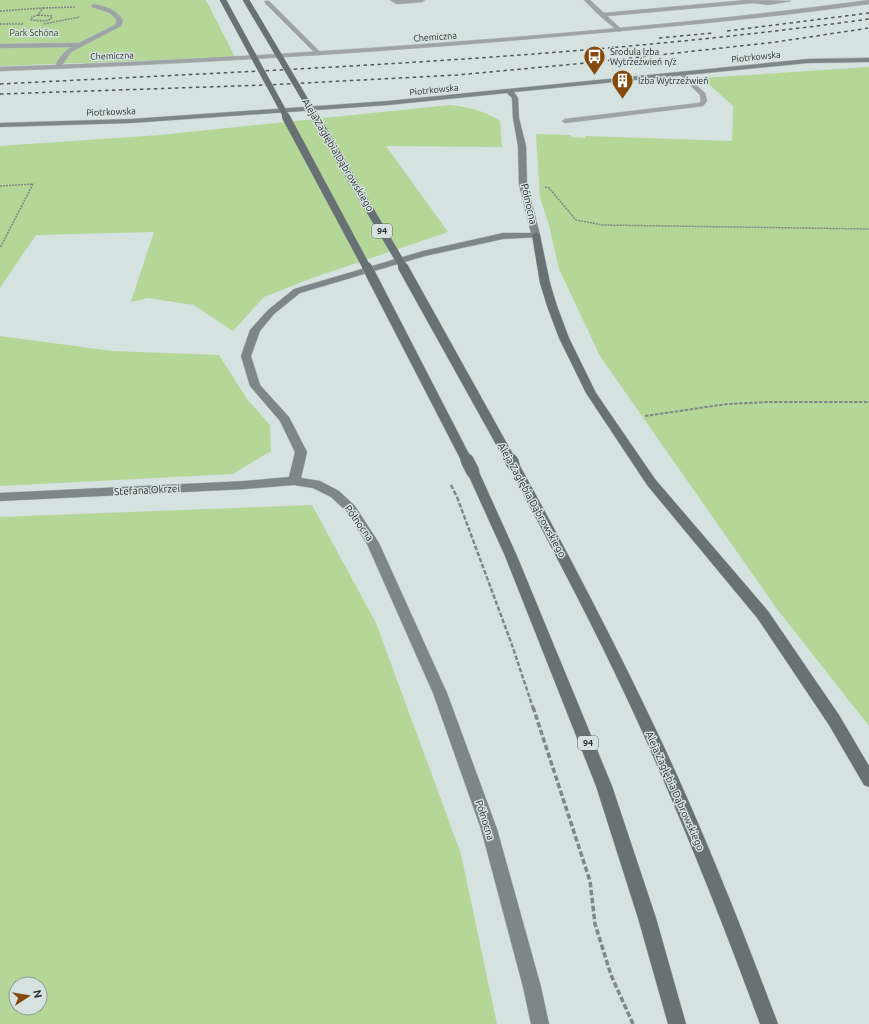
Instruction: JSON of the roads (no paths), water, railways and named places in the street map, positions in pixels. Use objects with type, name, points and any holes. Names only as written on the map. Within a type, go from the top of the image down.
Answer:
[{"type":"main road","name":"94","points":[[223,0],[348,232],[473,472],[511,556],[604,786],[647,918],[677,1024]]},
{"type":"main road","name":"Aleja Zagłębia Dąbrowskiego","points":[[246,0],[380,226],[558,544],[607,642],[665,766],[742,949],[769,1024]]},
{"type":"main road","points":[[536,235],[545,283],[552,306],[564,338],[591,393],[651,482],[763,615],[834,720],[869,780]]},
{"type":"street","points":[[393,0],[397,2],[422,0]]},
{"type":"street","points":[[587,0],[619,30]]},
{"type":"street","points":[[853,0],[860,3]]},
{"type":"street","points":[[602,15],[754,2],[768,3],[788,1]]},
{"type":"street","points":[[267,2],[319,54]]},
{"type":"street","name":"Chemiczna","points":[[0,69],[319,54],[459,45],[619,30],[869,2]]},
{"type":"street","points":[[58,67],[69,51],[118,26],[120,20],[117,14],[94,6]]},
{"type":"street","points":[[0,46],[72,44],[81,46]]},
{"type":"street","name":"Piotrkowska","points":[[0,125],[131,121],[388,103],[808,61],[869,60]]},
{"type":"street","points":[[565,121],[701,105],[704,101],[703,94],[682,74]]},
{"type":"street","name":"Północna","points":[[510,92],[515,98],[516,118],[522,146],[523,184],[536,235],[504,236],[416,256],[297,291],[271,312],[255,330],[246,356],[255,386],[285,419],[301,452],[294,481],[316,484],[335,494],[351,509],[373,543],[393,585],[440,693],[489,829],[532,987],[540,1024]]},
{"type":"street","name":"Stefana Okrzei","points":[[0,497],[207,487],[294,481]]},
{"type":"railway","points":[[727,31],[869,13]]},
{"type":"railway","points":[[0,84],[435,61],[544,53],[761,33],[869,19]]},
{"type":"railway","points":[[0,94],[266,85],[457,75],[586,63],[776,42],[869,28]]},
{"type":"railway","points":[[659,38],[713,33]]},
{"type":"place","name":"Środula Izba Wytrzeźwień n/ż","points":[[595,76]]},
{"type":"place","name":"Izba Wytrzeźwień","points":[[623,100]]},
{"type":"park label","name":"Park Schöna","points":[[34,33]]}]
